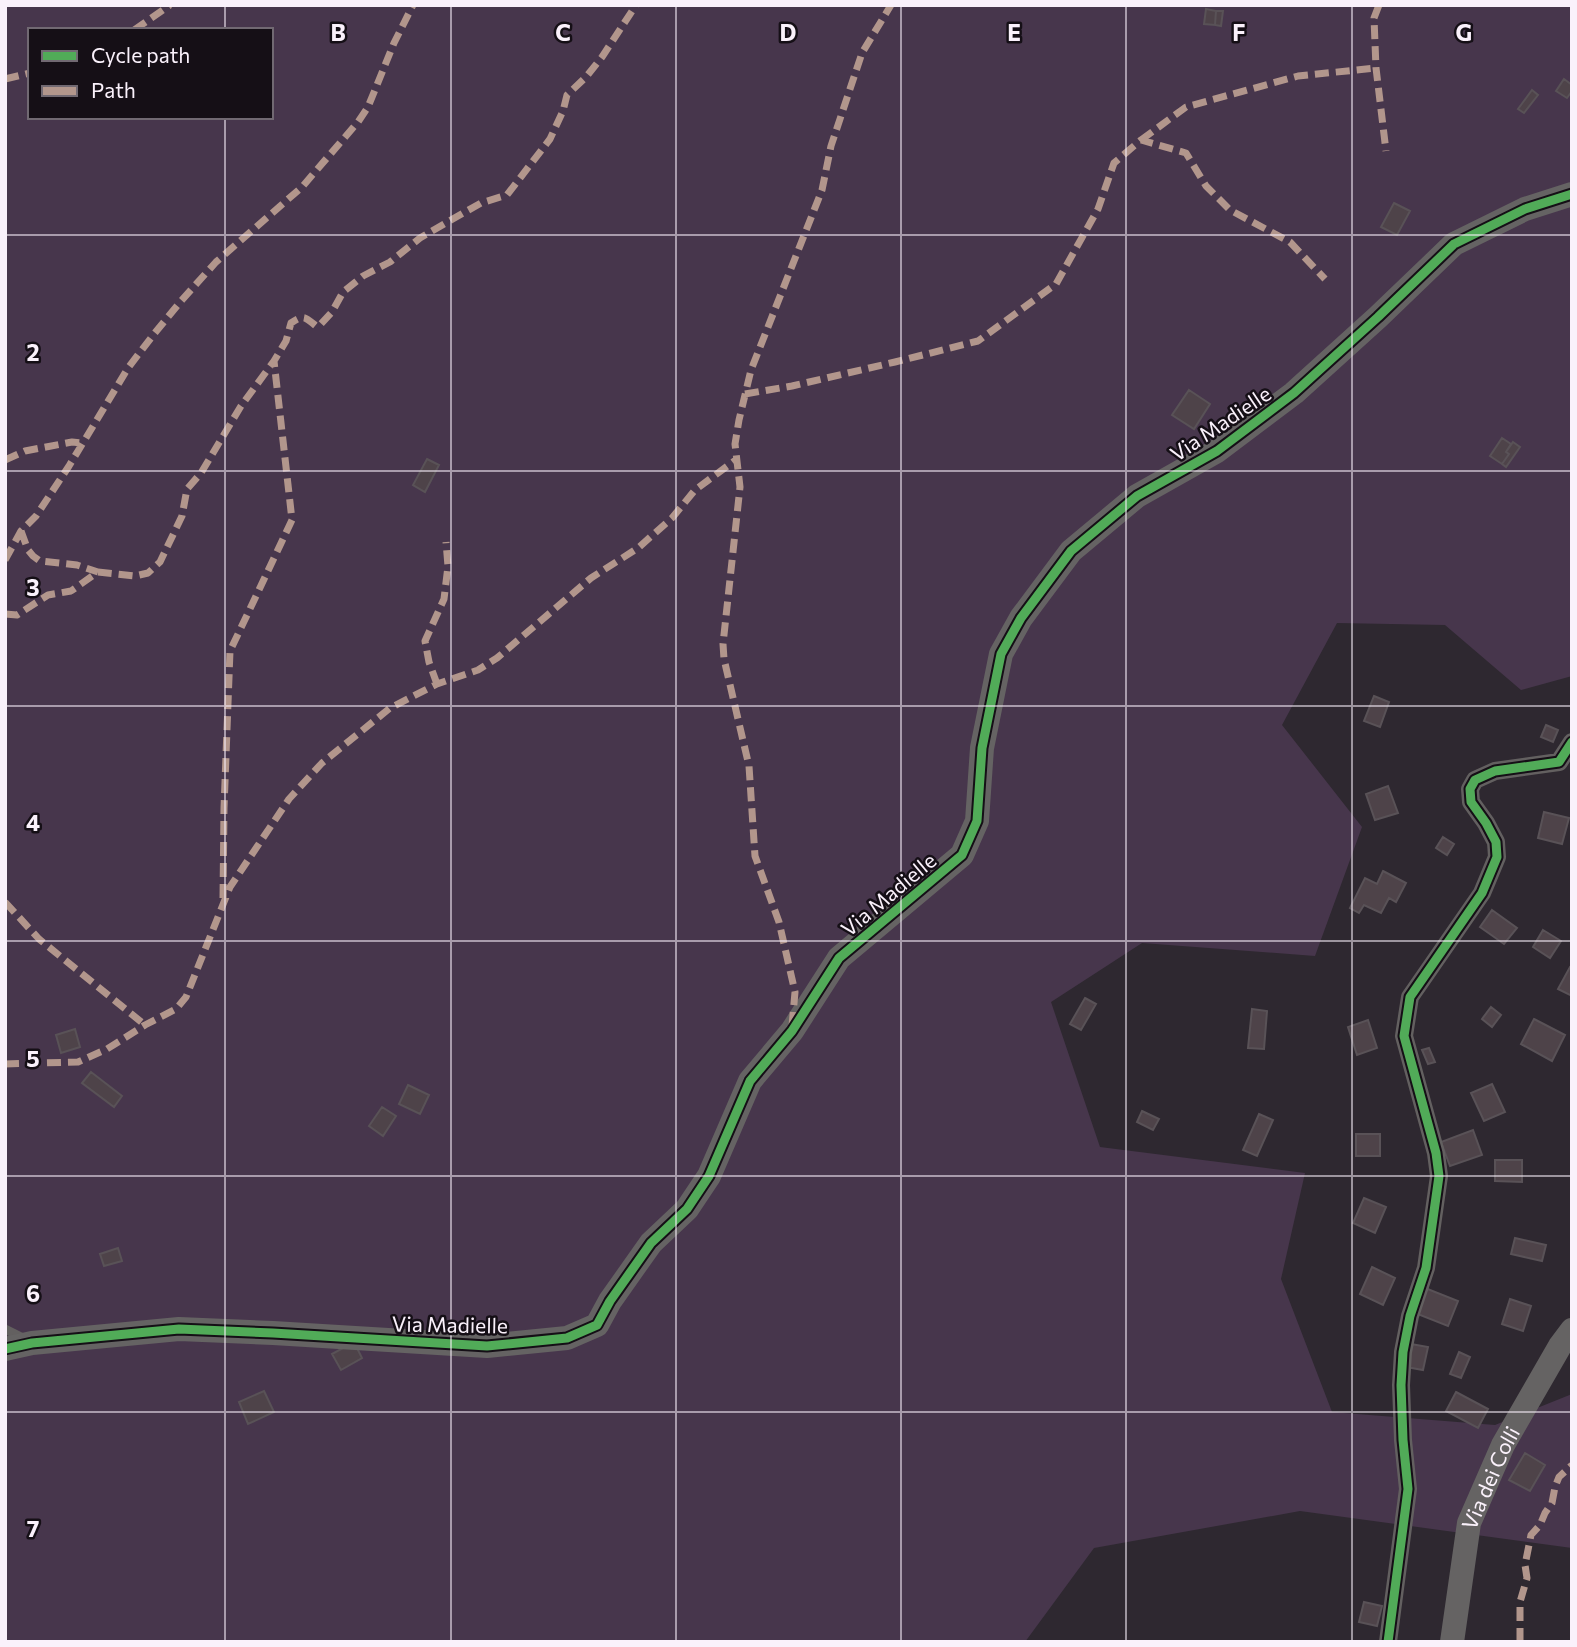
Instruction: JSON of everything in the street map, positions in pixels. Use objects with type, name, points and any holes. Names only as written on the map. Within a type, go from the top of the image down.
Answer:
[{"type":"street","name":"Via Madielle","points":[[5,1349],[32,1343],[178,1329],[487,1346],[566,1338],[597,1325],[610,1301],[652,1243],[687,1209],[709,1177],[750,1081],[792,1031],[839,958],[962,855],[977,821],[982,748],[1001,654],[1021,618],[1071,551],[1137,496],[1217,451],[1294,393],[1454,244],[1525,209],[1572,194]]},
{"type":"street","points":[[1388,1642],[1408,1489],[1402,1440],[1403,1352],[1410,1316],[1426,1268],[1439,1176],[1436,1153],[1404,1036],[1410,997],[1482,893],[1497,857],[1496,842],[1471,802],[1470,789],[1475,780],[1495,771],[1559,762],[1572,742]]},
{"type":"street","name":"Via dei Colli","points":[[1452,1642],[1469,1523],[1503,1446],[1560,1346],[1572,1330]]},
{"type":"lane","points":[[5,1329],[32,1343]]},
{"type":"shaded area","points":[[5,5],[1572,5],[1572,676],[1521,690],[1445,625],[1337,623],[1282,725],[1362,827],[1315,956],[1142,943],[1051,1002],[1100,1147],[1305,1173],[1281,1279],[1332,1412],[1495,1425],[1572,1394],[1572,1548],[1300,1511],[1094,1548],[1025,1642],[5,1642]]},
{"type":"building","points":[[1206,9],[1216,11],[1215,25],[1204,24]]},
{"type":"building","points":[[1216,11],[1223,11],[1221,26],[1215,25]]},
{"type":"building","points":[[1564,79],[1572,85],[1572,91],[1567,98],[1556,91]]},
{"type":"building","points":[[1532,90],[1538,95],[1524,113],[1518,109]]},
{"type":"building","points":[[1394,203],[1410,211],[1397,235],[1381,227]]},
{"type":"building","points":[[1189,390],[1210,404],[1194,429],[1172,415]]},
{"type":"building","points":[[1502,438],[1511,444],[1506,452],[1509,454],[1502,464],[1490,456]]},
{"type":"building","points":[[1513,442],[1520,447],[1506,467],[1502,464]]},
{"type":"building","points":[[427,459],[439,465],[425,492],[413,485]]},
{"type":"building","points":[[1374,696],[1389,702],[1380,727],[1364,721]]},
{"type":"building","points":[[1546,725],[1558,730],[1553,742],[1541,737]]},
{"type":"building","points":[[1388,786],[1398,813],[1375,820],[1366,794]]},
{"type":"building","points":[[1544,812],[1569,818],[1562,844],[1538,838]]},
{"type":"building","points":[[1443,837],[1454,844],[1447,855],[1436,848]]},
{"type":"building","points":[[1383,871],[1406,883],[1396,902],[1389,898],[1381,913],[1364,905],[1359,913],[1350,908],[1365,878],[1377,884]]},
{"type":"building","points":[[1492,910],[1517,928],[1504,944],[1480,927]]},
{"type":"building","points":[[1543,930],[1561,941],[1550,958],[1533,947]]},
{"type":"building","points":[[1570,967],[1572,968],[1572,996],[1558,989]]},
{"type":"building","points":[[1085,998],[1096,1004],[1081,1030],[1070,1024]]},
{"type":"building","points":[[1491,1007],[1501,1015],[1492,1027],[1482,1019]]},
{"type":"building","points":[[1252,1009],[1267,1011],[1264,1049],[1248,1048]]},
{"type":"building","points":[[1534,1019],[1565,1035],[1552,1061],[1521,1044]]},
{"type":"building","points":[[1368,1020],[1377,1048],[1357,1055],[1348,1027]]},
{"type":"building","points":[[75,1029],[80,1047],[61,1053],[56,1035]]},
{"type":"building","points":[[1429,1048],[1435,1062],[1428,1064],[1422,1050]]},
{"type":"building","points":[[91,1072],[122,1096],[114,1107],[82,1083]]},
{"type":"building","points":[[1492,1084],[1505,1112],[1484,1121],[1471,1093]]},
{"type":"building","points":[[408,1085],[429,1095],[420,1114],[399,1104]]},
{"type":"building","points":[[382,1107],[396,1116],[383,1136],[369,1126]]},
{"type":"building","points":[[1142,1111],[1159,1119],[1153,1130],[1137,1122]]},
{"type":"building","points":[[1259,1114],[1273,1120],[1257,1156],[1243,1150]]},
{"type":"building","points":[[1473,1130],[1482,1155],[1450,1166],[1441,1142]]},
{"type":"building","points":[[1356,1134],[1380,1134],[1380,1156],[1356,1156]]},
{"type":"building","points":[[1495,1160],[1522,1160],[1522,1182],[1495,1181]]},
{"type":"building","points":[[1364,1198],[1386,1207],[1375,1233],[1353,1223]]},
{"type":"building","points":[[1515,1238],[1546,1245],[1542,1261],[1511,1254]]},
{"type":"building","points":[[118,1248],[122,1261],[104,1266],[100,1254]]},
{"type":"building","points":[[1372,1267],[1395,1278],[1383,1305],[1360,1294]]},
{"type":"building","points":[[1425,1288],[1458,1301],[1448,1326],[1415,1313]]},
{"type":"building","points":[[1510,1299],[1531,1306],[1523,1331],[1502,1324]]},
{"type":"building","points":[[354,1342],[362,1358],[341,1370],[332,1354]]},
{"type":"building","points":[[1411,1344],[1428,1347],[1423,1370],[1406,1367]]},
{"type":"building","points":[[1459,1352],[1470,1357],[1461,1378],[1450,1374]]},
{"type":"building","points":[[264,1391],[274,1412],[248,1424],[239,1402]]},
{"type":"building","points":[[1456,1392],[1488,1409],[1478,1428],[1446,1411]]},
{"type":"building","points":[[1525,1453],[1545,1465],[1530,1491],[1509,1480]]},
{"type":"building","points":[[1364,1602],[1382,1606],[1377,1626],[1359,1622]]},
{"type":"marked path","points":[[137,28],[170,5]]},
{"type":"marked path","points":[[5,560],[21,531],[36,516],[69,466],[128,368],[154,334],[216,262],[302,187],[358,122],[368,107],[413,5]]},
{"type":"marked path","points":[[5,614],[17,615],[48,595],[71,591],[98,572],[135,576],[148,573],[160,562],[182,516],[187,489],[201,473],[241,406],[274,361],[286,341],[291,323],[304,318],[319,326],[332,312],[343,292],[363,276],[390,262],[420,238],[481,203],[507,195],[550,139],[567,95],[602,57],[636,5]]},
{"type":"marked path","points":[[792,1026],[795,992],[779,922],[755,856],[749,766],[724,659],[723,644],[740,487],[735,444],[751,370],[822,190],[831,146],[862,53],[891,5]]},
{"type":"marked path","points":[[1379,5],[1374,18],[1376,68],[1386,151]]},
{"type":"marked path","points":[[1141,140],[1186,107],[1298,76],[1376,68]]},
{"type":"marked path","points":[[5,79],[28,73]]},
{"type":"marked path","points":[[745,394],[792,386],[978,341],[1056,284],[1098,209],[1114,163],[1141,140],[1186,153],[1206,186],[1230,210],[1290,242],[1325,279]]},
{"type":"marked path","points":[[223,898],[230,651],[292,520],[274,361]]},
{"type":"marked path","points":[[5,460],[25,451],[72,442],[82,443]]},
{"type":"marked path","points":[[5,1064],[78,1062],[107,1049],[176,1009],[186,997],[230,887],[289,799],[322,763],[390,708],[437,684],[478,670],[497,658],[591,578],[638,548],[672,518],[695,490],[737,459]]},
{"type":"marked path","points":[[21,531],[28,550],[40,561],[77,565],[98,572]]},
{"type":"marked path","points":[[437,684],[425,641],[444,599],[448,566],[446,542]]},
{"type":"marked path","points":[[5,902],[39,939],[145,1025]]},
{"type":"marked path","points":[[1520,1642],[1520,1602],[1527,1578],[1525,1565],[1531,1535],[1552,1503],[1559,1477],[1572,1465]]},
{"type":"cycle path","points":[[5,1349],[32,1343],[179,1329],[487,1346],[567,1338],[597,1325],[610,1301],[651,1243],[687,1209],[709,1176],[750,1081],[792,1031],[839,958],[962,855],[977,821],[982,748],[1001,654],[1021,618],[1071,551],[1137,496],[1217,451],[1294,393],[1454,244],[1525,209],[1572,194]]},
{"type":"cycle path","points":[[1388,1642],[1408,1489],[1403,1440],[1403,1352],[1410,1316],[1426,1268],[1439,1176],[1436,1153],[1404,1036],[1410,997],[1482,893],[1497,857],[1496,842],[1471,802],[1470,789],[1475,780],[1495,771],[1559,762],[1572,742]]}]
